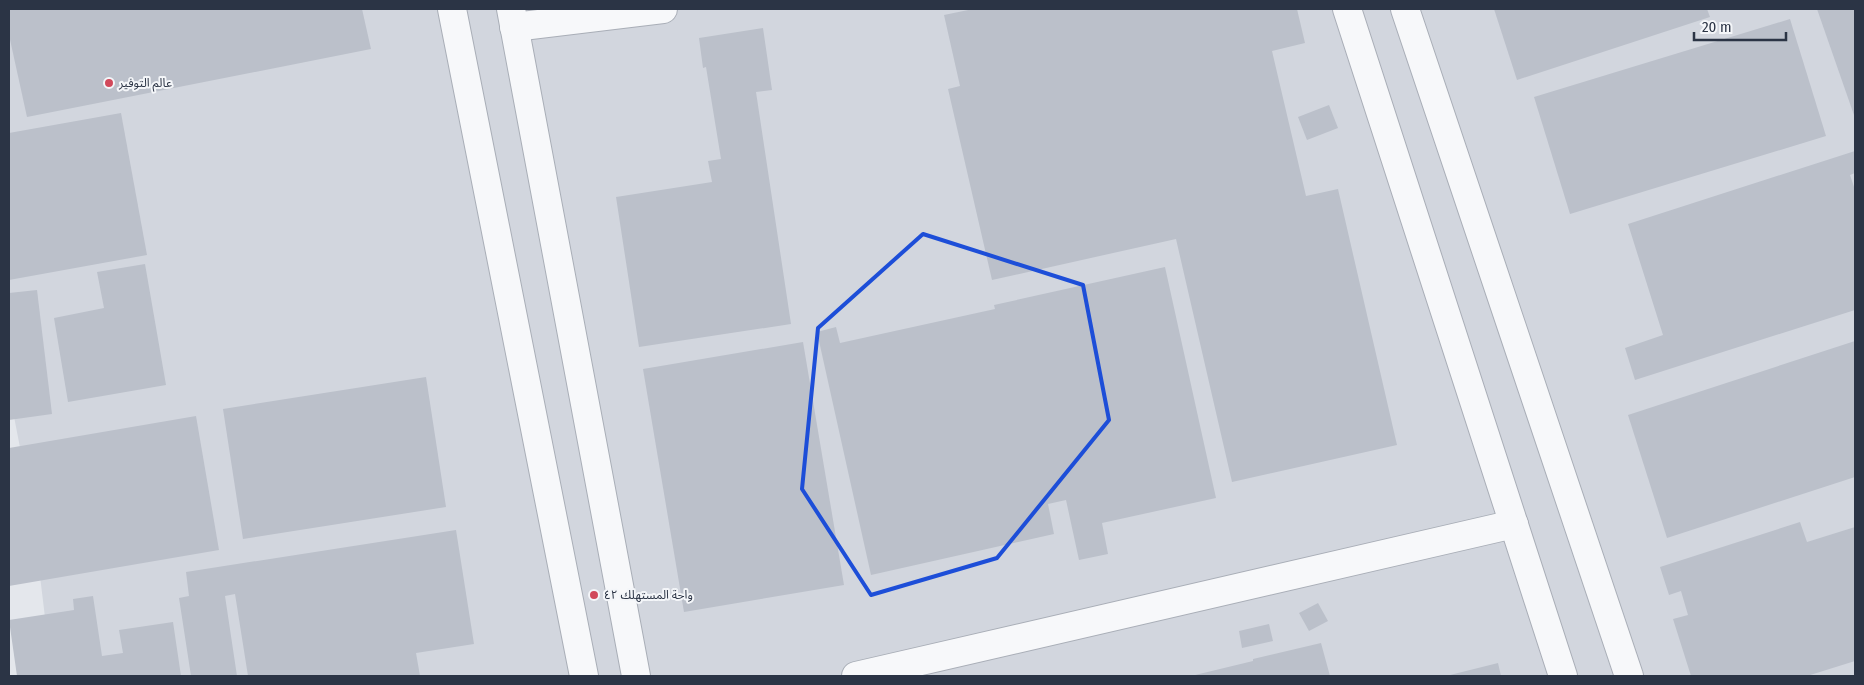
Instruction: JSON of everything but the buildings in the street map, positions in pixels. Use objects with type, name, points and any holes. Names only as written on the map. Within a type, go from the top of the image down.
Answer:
[{"type":"street","points":[[452,9],[584,676]]},
{"type":"street","points":[[636,676],[513,18],[663,9]]},
{"type":"street","points":[[1347,9],[1563,676]]},
{"type":"street","points":[[1405,9],[1629,676]]},
{"type":"street","points":[[856,676],[1514,524]]},
{"type":"highlighted area","points":[[923,234],[1083,285],[1109,420],[997,558],[871,595],[802,489],[818,328]]},
{"type":"shaded area","points":[[9,9],[1855,9],[1855,676],[52,676],[32,509],[9,391]]},
{"type":"place","name":"عالم التوفير","points":[[109,83]]},
{"type":"place","name":"واحة المستهلك ٤٢","points":[[594,595]]}]
